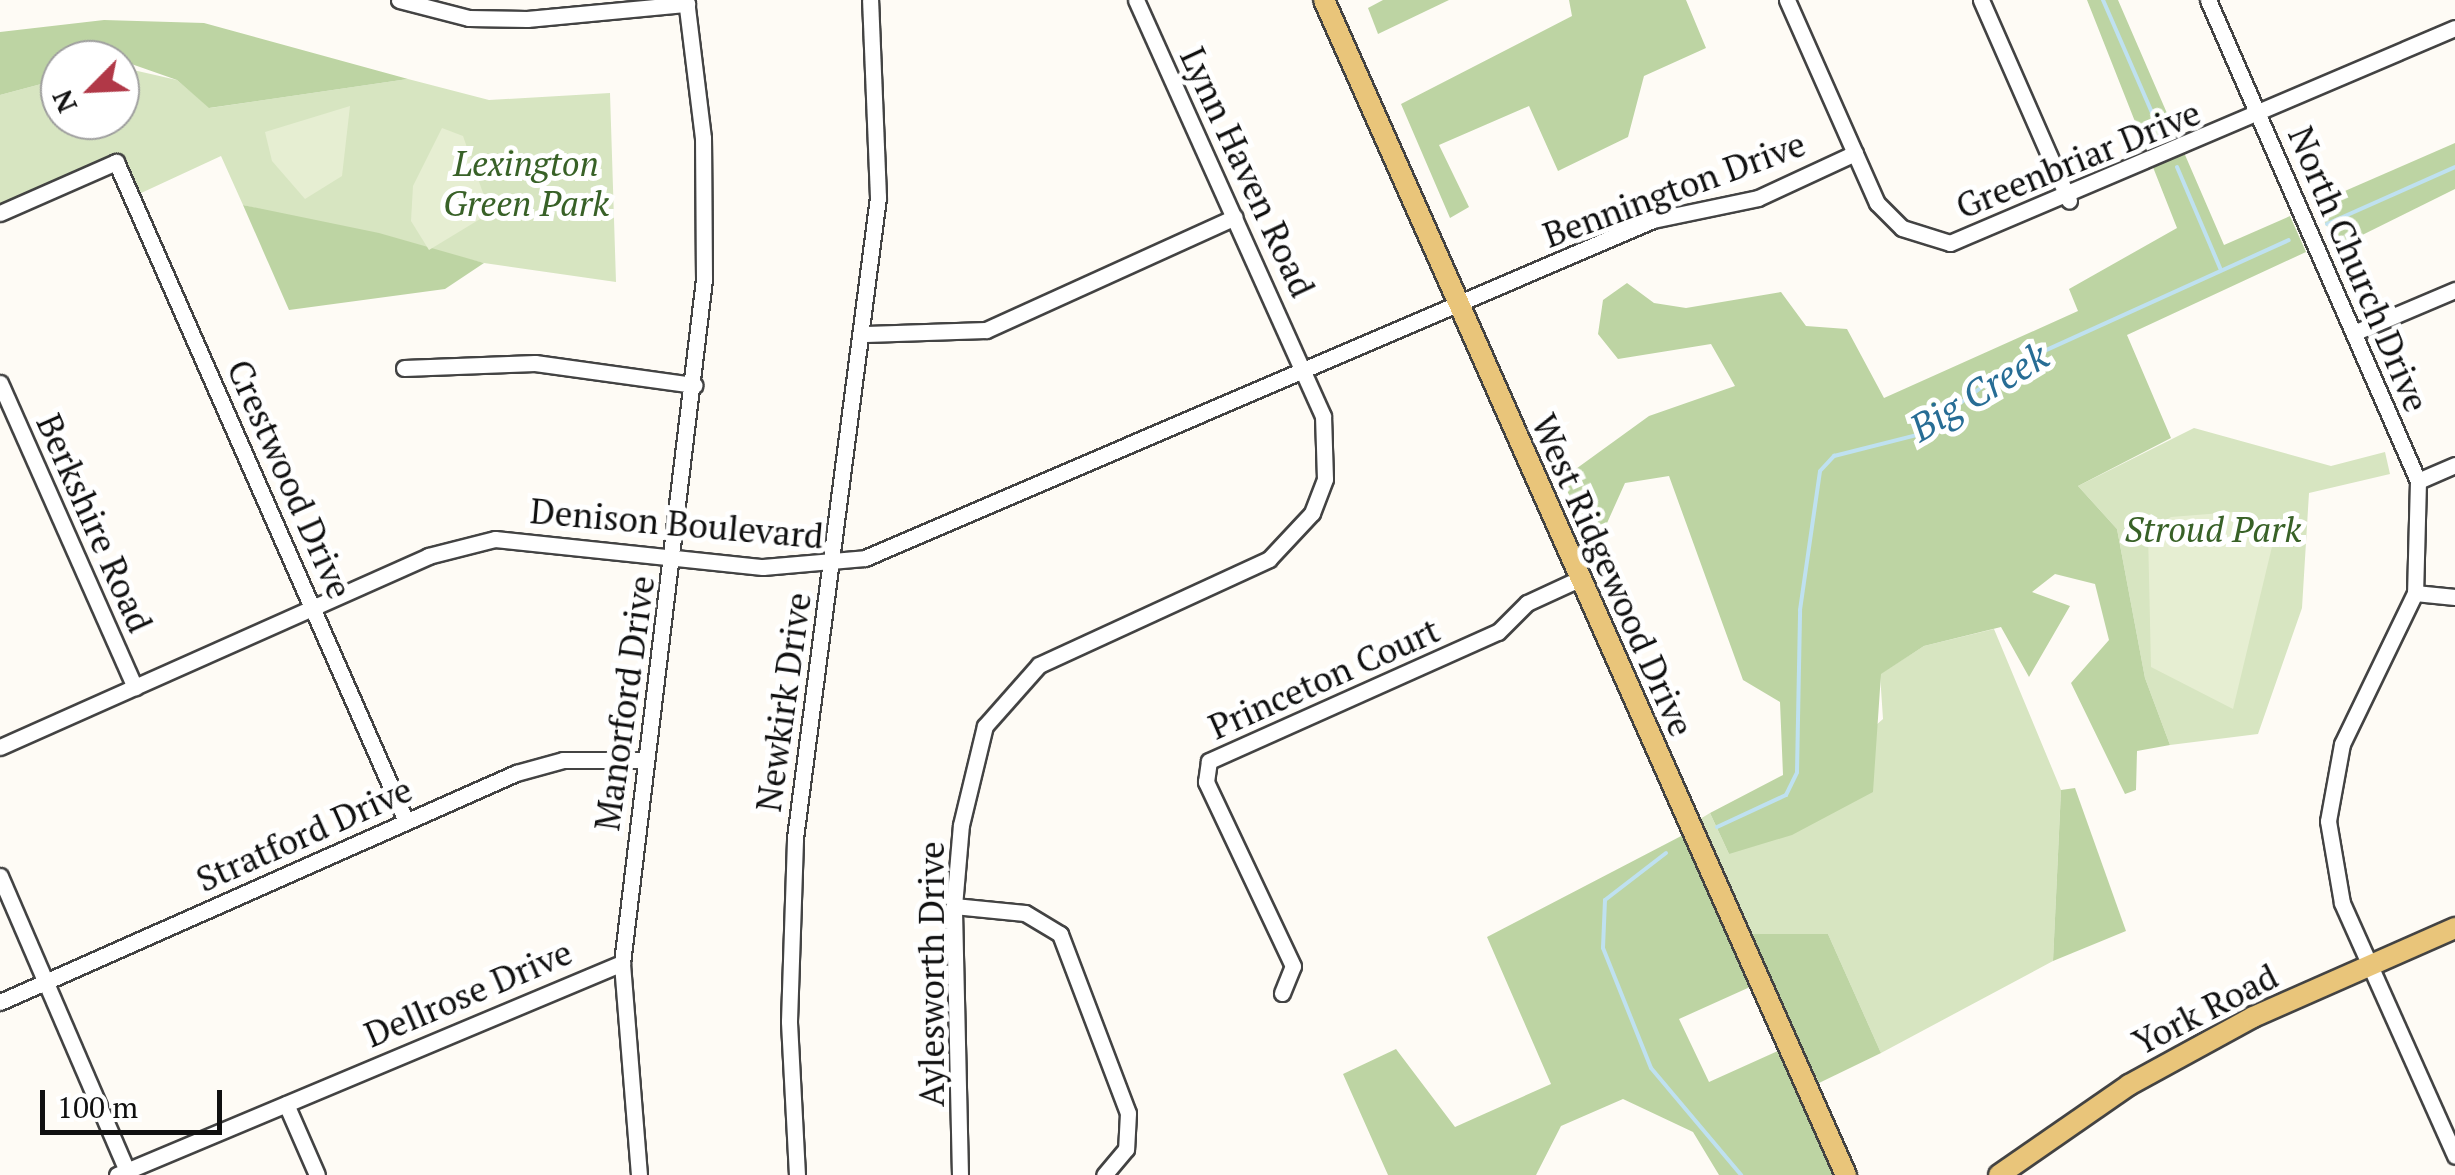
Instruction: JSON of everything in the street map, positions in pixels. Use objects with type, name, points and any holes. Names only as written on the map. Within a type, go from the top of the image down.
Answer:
[{"type":"main road","name":"West Ridgewood Drive","points":[[1324,0],[1846,1175]]},
{"type":"main road","name":"York Road","points":[[1999,1175],[2129,1085],[2370,965],[2455,928]]},
{"type":"street","points":[[399,0],[469,18],[687,2]]},
{"type":"street","name":"Newkirk Drive","points":[[798,1175],[788,942],[831,568],[866,334],[879,132],[870,0]]},
{"type":"street","name":"Lynn Haven Road","points":[[1136,0],[1305,369]]},
{"type":"street","name":"Greenbriar Drive","points":[[1787,0],[1877,203],[1926,240],[1976,237],[2069,200],[2455,28]]},
{"type":"street","points":[[1981,0],[2069,200]]},
{"type":"street","name":"North Church Drive","points":[[2208,0],[2418,481],[2415,593],[2342,744],[2328,821],[2342,902],[2455,1156]]},
{"type":"street","name":"Manorford Drive","points":[[638,1175],[622,963],[642,760],[674,557],[694,385],[703,138],[687,2]]},
{"type":"street","name":"Bennington Drive","points":[[1458,303],[1654,220],[1758,198],[1855,153]]},
{"type":"street","name":"Crestwood Drive","points":[[0,214],[116,162],[406,822]]},
{"type":"street","points":[[866,334],[986,330],[1235,217]]},
{"type":"street","points":[[2356,332],[2455,290]]},
{"type":"street","name":"Denison Boulevard","points":[[0,747],[428,556],[495,540],[831,568],[1458,303]]},
{"type":"street","points":[[404,368],[535,363],[694,385]]},
{"type":"street","name":"Aylesworth Drive","points":[[960,1175],[954,906],[974,757],[1004,697],[1064,651],[1269,559],[1312,513],[1328,449],[1305,369]]},
{"type":"street","name":"Berkshire Road","points":[[0,384],[135,687]]},
{"type":"street","points":[[2418,481],[2455,465]]},
{"type":"street","name":"Princeton Court","points":[[1282,993],[1293,966],[1206,782],[1209,761],[1498,632],[1527,603],[1579,579]]},
{"type":"street","points":[[2415,593],[2455,597]]},
{"type":"street","name":"Stratford Drive","points":[[0,1002],[532,768],[642,760]]},
{"type":"street","points":[[0,876],[124,1174]]},
{"type":"street","points":[[954,906],[1026,914],[1060,934],[1128,1113],[1126,1148],[1104,1175]]},
{"type":"street","name":"Dellrose Drive","points":[[124,1174],[622,963]]},
{"type":"street","points":[[286,1104],[318,1175]]},
{"type":"green space","points":[[1383,0],[1449,0],[1378,34],[1368,8]]},
{"type":"green space","points":[[1569,0],[1686,0],[1706,48],[1644,76],[1628,137],[1558,171],[1529,106],[1439,145],[1469,207],[1450,218],[1401,104],[1572,16]]},
{"type":"green space","points":[[2087,0],[2118,0],[2224,245],[2290,216],[2306,252],[2127,335],[2171,438],[2078,486],[2117,529],[2145,678],[2170,745],[2137,751],[2136,790],[2125,794],[2071,683],[2109,640],[2095,584],[2055,574],[2032,592],[2070,606],[2029,677],[2001,627],[1924,646],[1881,674],[1873,792],[1792,835],[1729,854],[1710,813],[1783,775],[1780,702],[1743,680],[1669,476],[1625,483],[1594,552],[1562,479],[1649,416],[1735,386],[1711,344],[1618,359],[1598,334],[1603,300],[1627,283],[1654,303],[1686,308],[1781,292],[1806,326],[1847,329],[1884,398],[2078,311],[2069,289],[2177,228]]},
{"type":"green space","points":[[104,20],[204,23],[408,79],[209,108],[177,80],[140,67],[140,40],[40,40],[40,84],[0,95],[0,32]]},
{"type":"green space","name":"Lexington Green Park","points":[[140,72],[177,80],[210,108],[408,79],[489,100],[610,93],[616,282],[484,263],[243,205],[221,156],[139,194],[126,167],[0,208],[0,95],[40,84],[40,140],[140,140]]},
{"type":"green space","points":[[350,106],[342,176],[305,199],[272,161],[265,132]]},
{"type":"green space","points":[[442,128],[463,136],[490,213],[429,250],[411,221],[413,186]]},
{"type":"green space","points":[[2455,143],[2455,189],[2338,247],[2315,204]]},
{"type":"green space","points":[[243,205],[379,233],[484,263],[445,289],[289,310]]},
{"type":"green space","name":"Stroud Park","points":[[2194,428],[2331,466],[2385,452],[2390,474],[2309,493],[2302,608],[2258,734],[2170,745],[2145,678],[2117,529],[2078,486]]},
{"type":"green space","points":[[2234,512],[2276,530],[2233,709],[2151,667],[2148,532],[2171,517]]},
{"type":"green space","points":[[1994,629],[2061,790],[2053,961],[1881,1053],[1828,934],[1749,934],[1700,819],[1710,813],[1729,854],[1883,719],[1880,674],[1924,646]]},
{"type":"green space","points":[[2075,788],[2126,931],[2053,961],[2061,790]]},
{"type":"green space","points":[[1685,834],[1750,987],[1679,1019],[1709,1082],[1780,1050],[1834,1175],[1719,1175],[1693,1132],[1623,1099],[1561,1126],[1536,1175],[1388,1175],[1343,1074],[1396,1049],[1455,1127],[1551,1084],[1487,937]]},
{"type":"green space","points":[[1749,934],[1828,934],[1881,1053],[1819,1083]]},
{"type":"waterway","points":[[2103,0],[2164,140]]},
{"type":"waterway","points":[[2177,167],[2220,268]]},
{"type":"waterway","name":"Big Creek","points":[[2327,224],[2455,167]]},
{"type":"waterway","name":"Big Creek","points":[[1717,827],[1786,795],[1797,772],[1800,610],[1820,471],[1834,456],[1917,435],[2009,367],[2289,240]]},
{"type":"waterway","name":"Big Creek","points":[[1666,853],[1605,900],[1603,948],[1651,1068],[1741,1175]]}]
